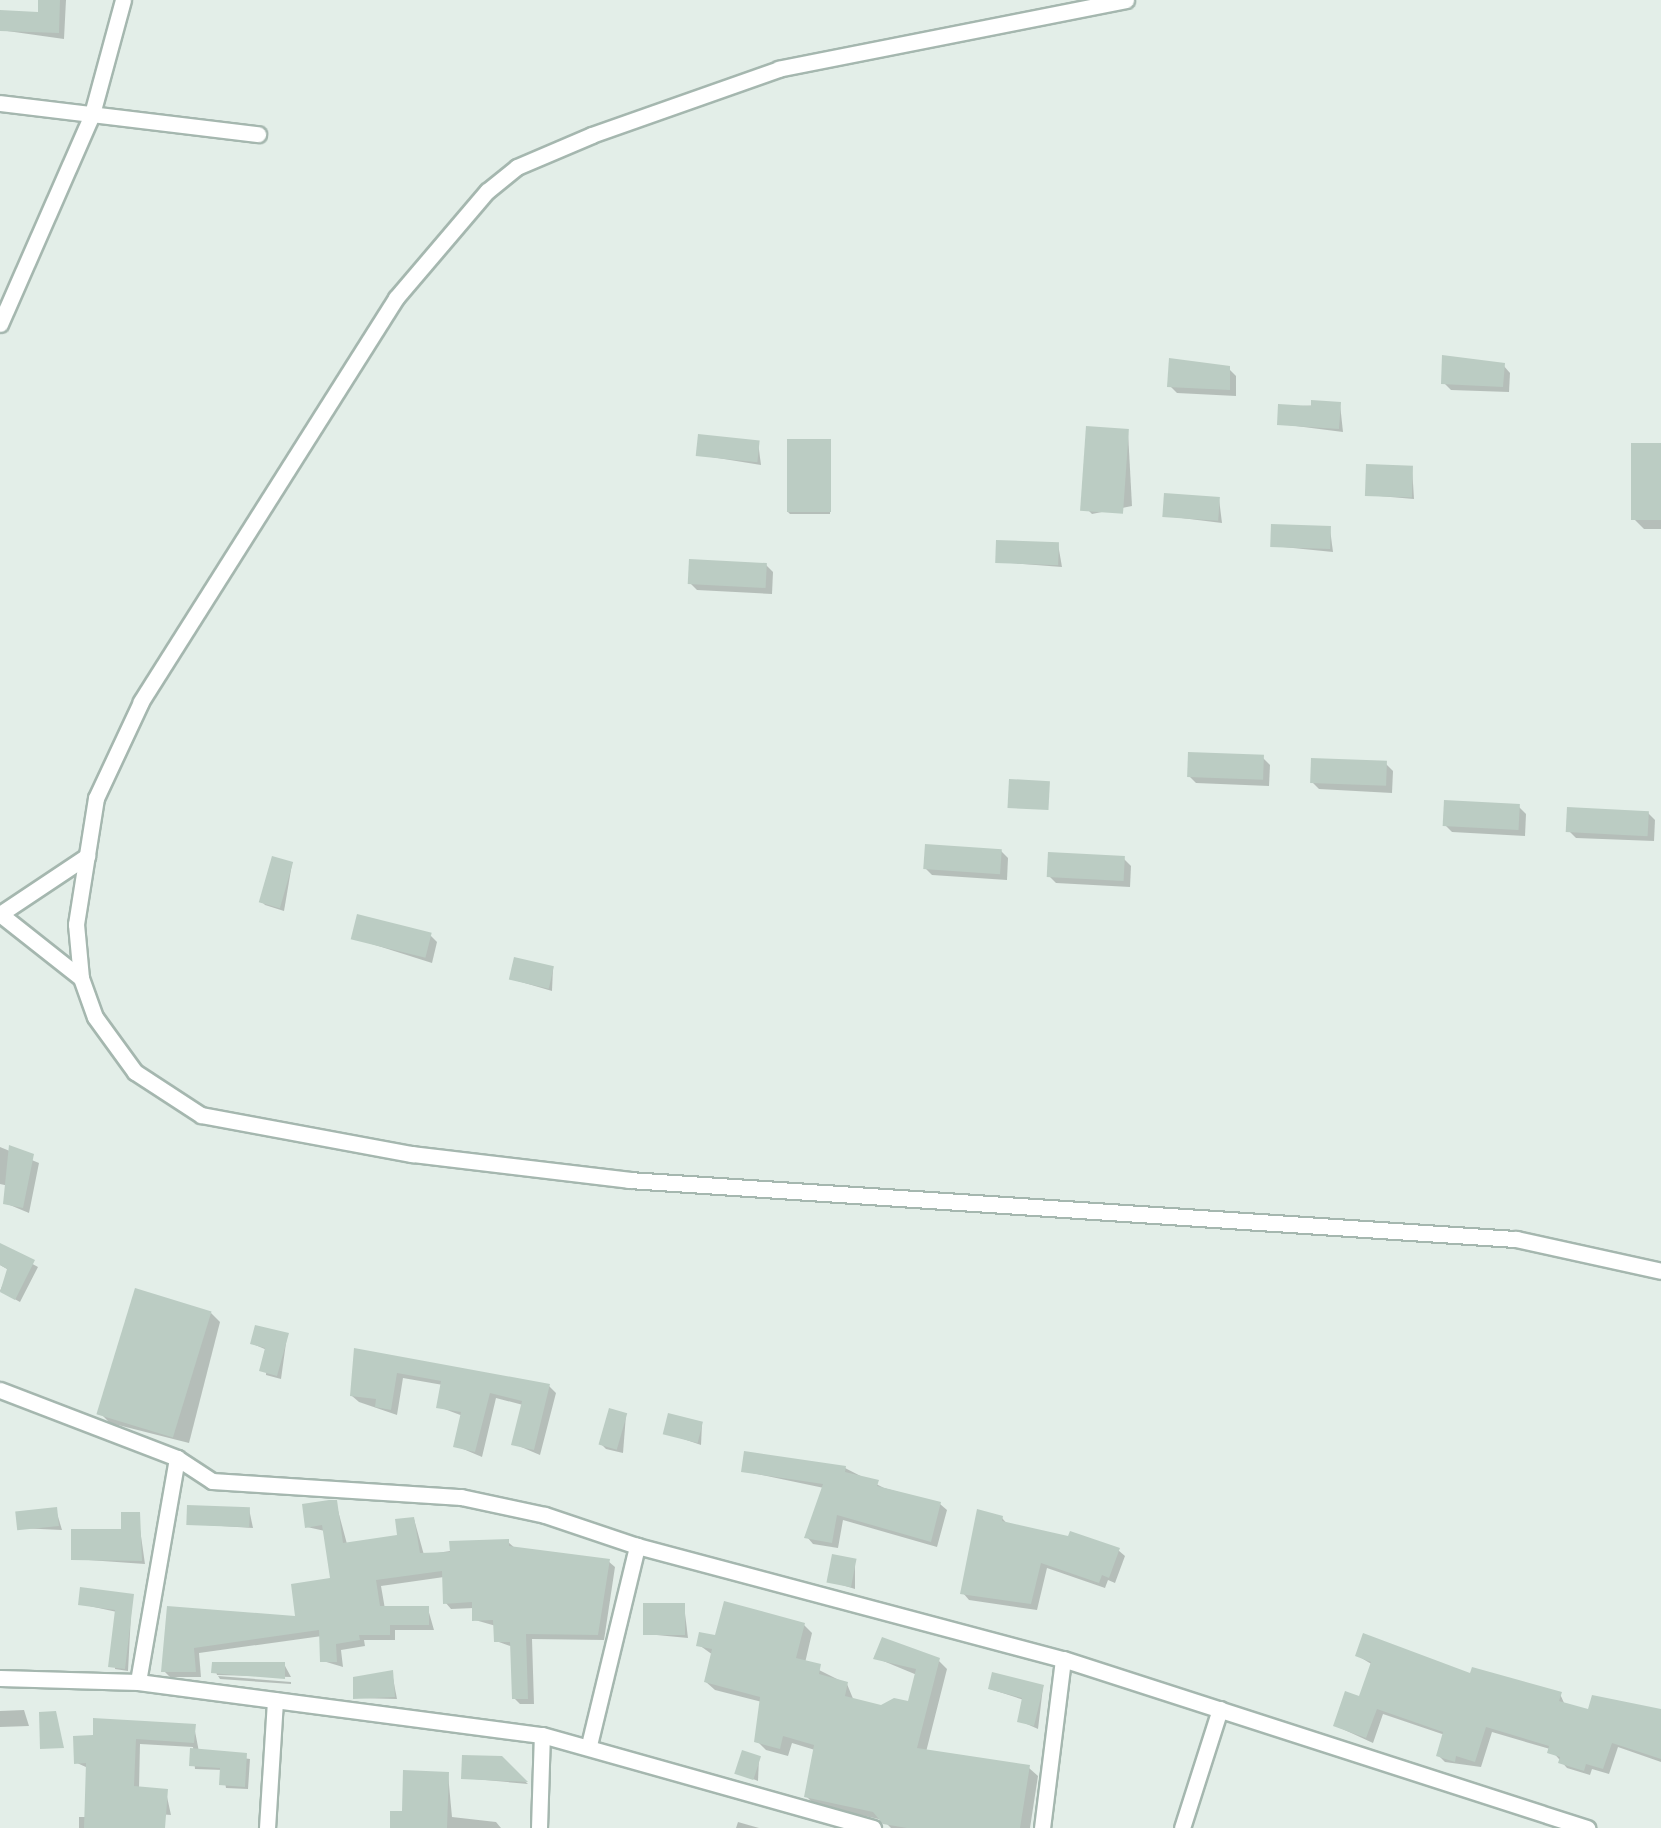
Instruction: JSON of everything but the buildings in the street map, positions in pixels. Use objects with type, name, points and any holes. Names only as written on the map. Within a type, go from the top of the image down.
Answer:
[{"type":"street","points":[[0,324],[92,114],[123,0]]},
{"type":"street","points":[[1126,0],[779,69],[577,141],[517,167],[487,191],[396,298],[141,702],[96,798],[76,924],[81,978],[95,1017],[135,1072],[201,1115],[412,1154],[629,1180],[1516,1240],[1661,1271]]},
{"type":"street","points":[[0,103],[258,134]]},
{"type":"street","points":[[81,978],[0,914],[87,856]]},
{"type":"street","points":[[0,1390],[176,1458],[212,1481],[461,1497],[544,1515],[637,1546],[1064,1659],[1587,1828]]},
{"type":"street","points":[[138,1682],[176,1458]]},
{"type":"street","points":[[589,1746],[637,1546]]},
{"type":"street","points":[[1042,1828],[1064,1659]]},
{"type":"street","points":[[0,1678],[138,1682],[542,1734],[869,1828]]},
{"type":"street","points":[[267,1828],[274,1700]]},
{"type":"street","points":[[1182,1828],[1220,1710]]},
{"type":"street","points":[[539,1828],[542,1734]]}]
